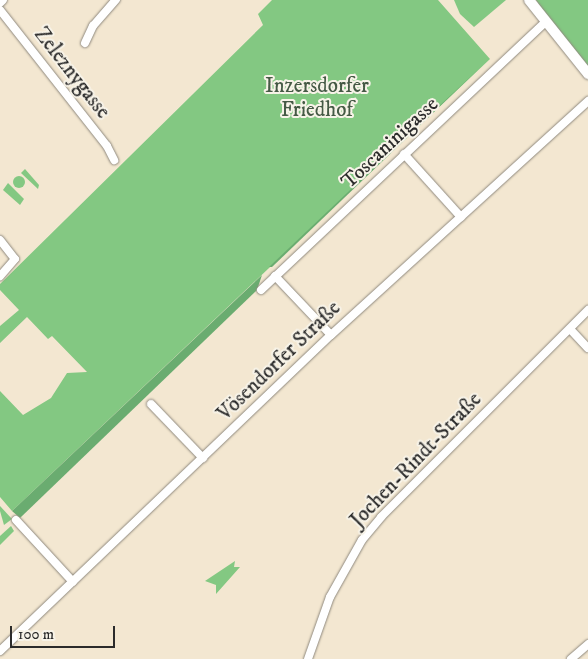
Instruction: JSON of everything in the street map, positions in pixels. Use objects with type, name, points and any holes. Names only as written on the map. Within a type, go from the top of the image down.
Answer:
[{"type":"main road","points":[[529,0],[544,23],[588,74]]},
{"type":"street","points":[[0,3],[3,0]]},
{"type":"street","points":[[85,43],[93,26],[116,0]]},
{"type":"street","name":"Zeleznygasse","points":[[0,10],[107,146],[114,160]]},
{"type":"street","name":"Toscaninigasse","points":[[261,290],[544,23]]},
{"type":"street","name":"Vösendorfer Straße","points":[[0,651],[331,335],[588,101]]},
{"type":"street","points":[[404,154],[461,217]]},
{"type":"street","points":[[0,240],[15,259],[0,276]]},
{"type":"street","points":[[275,276],[331,335]]},
{"type":"street","name":"Jochen-Rindt-Straße","points":[[308,659],[330,597],[362,540],[381,517],[588,310]]},
{"type":"street","points":[[570,329],[588,348]]},
{"type":"street","points":[[151,404],[202,458]]},
{"type":"street","points":[[16,520],[73,582]]},
{"type":"street","points":[[571,659],[588,644]]},
{"type":"green space","name":"Inzersdorfer Friedhof","points":[[272,0],[438,0],[490,59],[12,511],[0,497],[0,391],[23,415],[51,398],[67,373],[87,372],[52,336],[48,339],[27,317],[0,343],[0,326],[19,310],[0,290],[0,284],[263,25],[258,14]]},
{"type":"green space","points":[[454,0],[506,0],[474,27],[460,14]]},
{"type":"green space","points":[[536,0],[588,0],[588,66],[543,11]]},
{"type":"green space","points":[[483,65],[272,267],[269,267],[406,137]]},
{"type":"green space","points":[[25,169],[39,185],[38,189],[21,173]]},
{"type":"green space","points":[[19,176],[25,182],[19,188],[13,182]]},
{"type":"green space","points":[[8,183],[24,199],[20,205],[3,190]]},
{"type":"green space","points":[[262,275],[257,290],[20,518],[12,511]]},
{"type":"green space","points":[[0,506],[12,519],[4,525],[0,511]]},
{"type":"green space","points":[[11,526],[14,531],[0,545],[0,536]]},
{"type":"green space","points":[[235,561],[234,567],[240,567],[216,594],[216,585],[205,581]]}]
